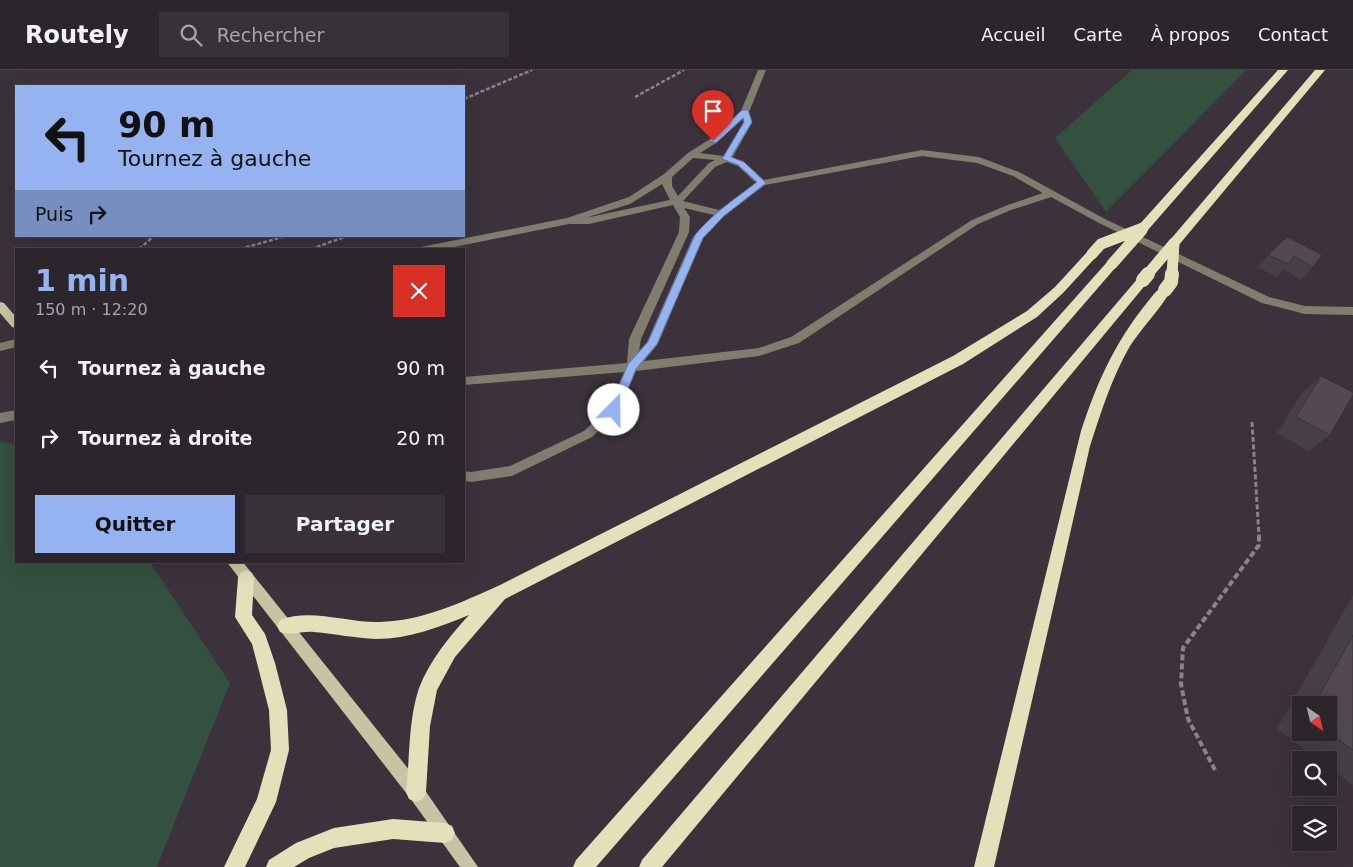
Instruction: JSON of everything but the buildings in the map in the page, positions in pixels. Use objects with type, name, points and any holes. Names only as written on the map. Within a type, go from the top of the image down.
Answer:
[{"type":"highway","points":[[586,863],[1283,70]]},
{"type":"highway","points":[[649,867],[1320,70]]},
{"type":"highway","points":[[286,626],[313,624],[354,630],[386,630],[415,626],[459,612],[506,590],[526,578],[958,360],[1032,314],[1060,290],[1102,244],[1147,224]]},
{"type":"highway","points":[[984,867],[1081,455],[1097,399],[1114,364],[1134,330],[1171,282],[1178,239]]},
{"type":"highway","points":[[234,867],[266,802],[280,750],[278,710],[262,648],[259,640],[243,617],[246,578]]},
{"type":"highway","points":[[416,792],[422,725],[428,690],[446,657],[469,626],[506,590]]},
{"type":"highway","points":[[276,867],[303,850],[334,838],[393,829],[445,833]]},
{"type":"main road","points":[[0,306],[15,323]]},
{"type":"main road","points":[[235,563],[416,792],[470,867]]},
{"type":"lane","points":[[569,221],[586,212],[628,202],[644,194],[691,155],[713,141],[745,112],[762,70]]},
{"type":"lane","points":[[430,248],[569,221],[589,221],[675,202],[684,196],[712,165],[727,159],[748,122],[745,112]]},
{"type":"lane","points":[[632,367],[652,344],[698,238],[720,214],[762,183],[922,153],[979,160],[1016,174],[1050,194],[1266,300],[1305,310],[1353,311]]},
{"type":"lane","points":[[691,155],[727,159],[741,164],[762,183]]},
{"type":"lane","points":[[465,476],[471,477],[512,471],[588,434],[614,410],[632,367],[635,339],[684,232],[685,217],[667,186],[666,176]]},
{"type":"lane","points":[[465,381],[632,367],[759,352],[795,340],[975,222],[1008,208],[1050,194]]},
{"type":"lane","points":[[675,202],[720,214]]},
{"type":"lane","points":[[0,347],[15,343]]},
{"type":"lane","points":[[0,418],[15,415]]},
{"type":"path","points":[[465,99],[532,70]]},
{"type":"path","points":[[635,97],[684,70]]},
{"type":"path","points":[[140,248],[153,237]]},
{"type":"path","points":[[244,248],[282,237]]},
{"type":"path","points":[[314,248],[344,237]]},
{"type":"path","points":[[1215,770],[1188,719],[1181,684],[1183,648],[1259,545],[1260,524],[1252,422]]},
{"type":"green space","points":[[1132,70],[1246,70],[1106,212],[1055,138]]},
{"type":"green space","points":[[0,442],[15,444],[15,563],[150,563],[230,683],[157,867],[0,867]]},
{"type":"route","points":[[614,410],[632,367],[652,344],[698,238],[720,214],[762,183],[741,164],[727,159],[748,122],[745,112],[713,141]]}]
